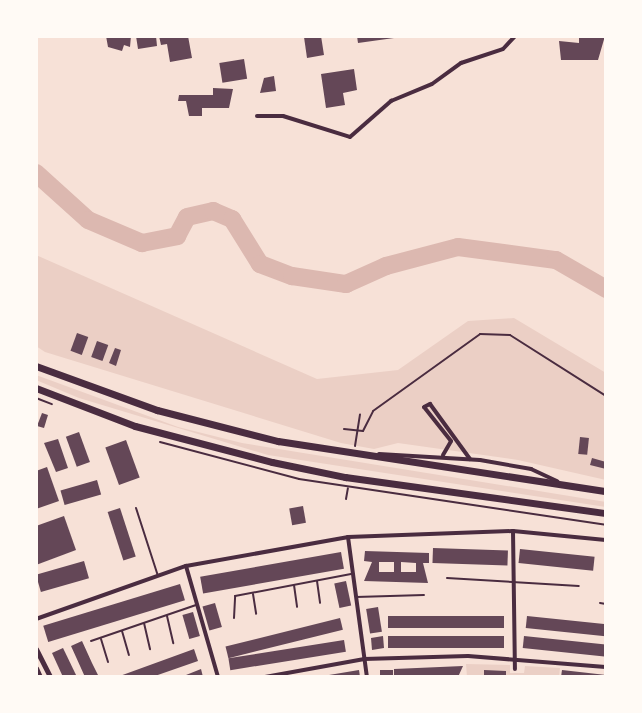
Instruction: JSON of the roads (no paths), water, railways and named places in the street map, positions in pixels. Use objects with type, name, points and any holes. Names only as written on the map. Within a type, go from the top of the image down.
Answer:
[{"type":"highway","points":[[36,366],[207,425],[359,457],[606,491]]},
{"type":"highway","points":[[36,388],[135,426],[272,462],[345,477],[606,513]]},
{"type":"street","points":[[257,116],[283,116],[350,137],[391,101],[432,84],[461,63],[503,49],[515,36]]},
{"type":"street","points":[[441,457],[451,441],[424,407],[430,404],[470,459]]},
{"type":"street","points":[[359,457],[398,451],[470,459],[531,469],[563,484]]},
{"type":"street","points":[[36,619],[186,566],[348,537],[513,531],[606,540]]},
{"type":"street","points":[[513,531],[515,669]]},
{"type":"street","points":[[348,537],[367,677]]},
{"type":"street","points":[[186,566],[218,677]]},
{"type":"street","points":[[36,650],[50,677]]},
{"type":"street","points":[[265,677],[364,659],[514,657],[606,667]]},
{"type":"street","points":[[36,668],[40,677]]},
{"type":"lane","points":[[136,508],[158,577]]},
{"type":"lane","points":[[234,618],[232,598],[352,574]]},
{"type":"lane","points":[[447,578],[579,586]]},
{"type":"lane","points":[[317,580],[320,603]]},
{"type":"lane","points":[[294,585],[297,607]]},
{"type":"lane","points":[[253,593],[256,614]]},
{"type":"lane","points":[[355,597],[424,595]]},
{"type":"lane","points":[[600,603],[606,604]]},
{"type":"lane","points":[[91,641],[197,605]]},
{"type":"lane","points":[[166,615],[173,643]]},
{"type":"lane","points":[[144,622],[150,649]]},
{"type":"lane","points":[[122,630],[129,655]]},
{"type":"lane","points":[[100,638],[108,662]]},
{"type":"waterway","points":[[36,173],[88,220],[142,243],[177,236],[187,217],[213,211],[232,219],[260,264],[292,276],[346,284],[386,266],[458,247],[556,260],[606,289]]}]
